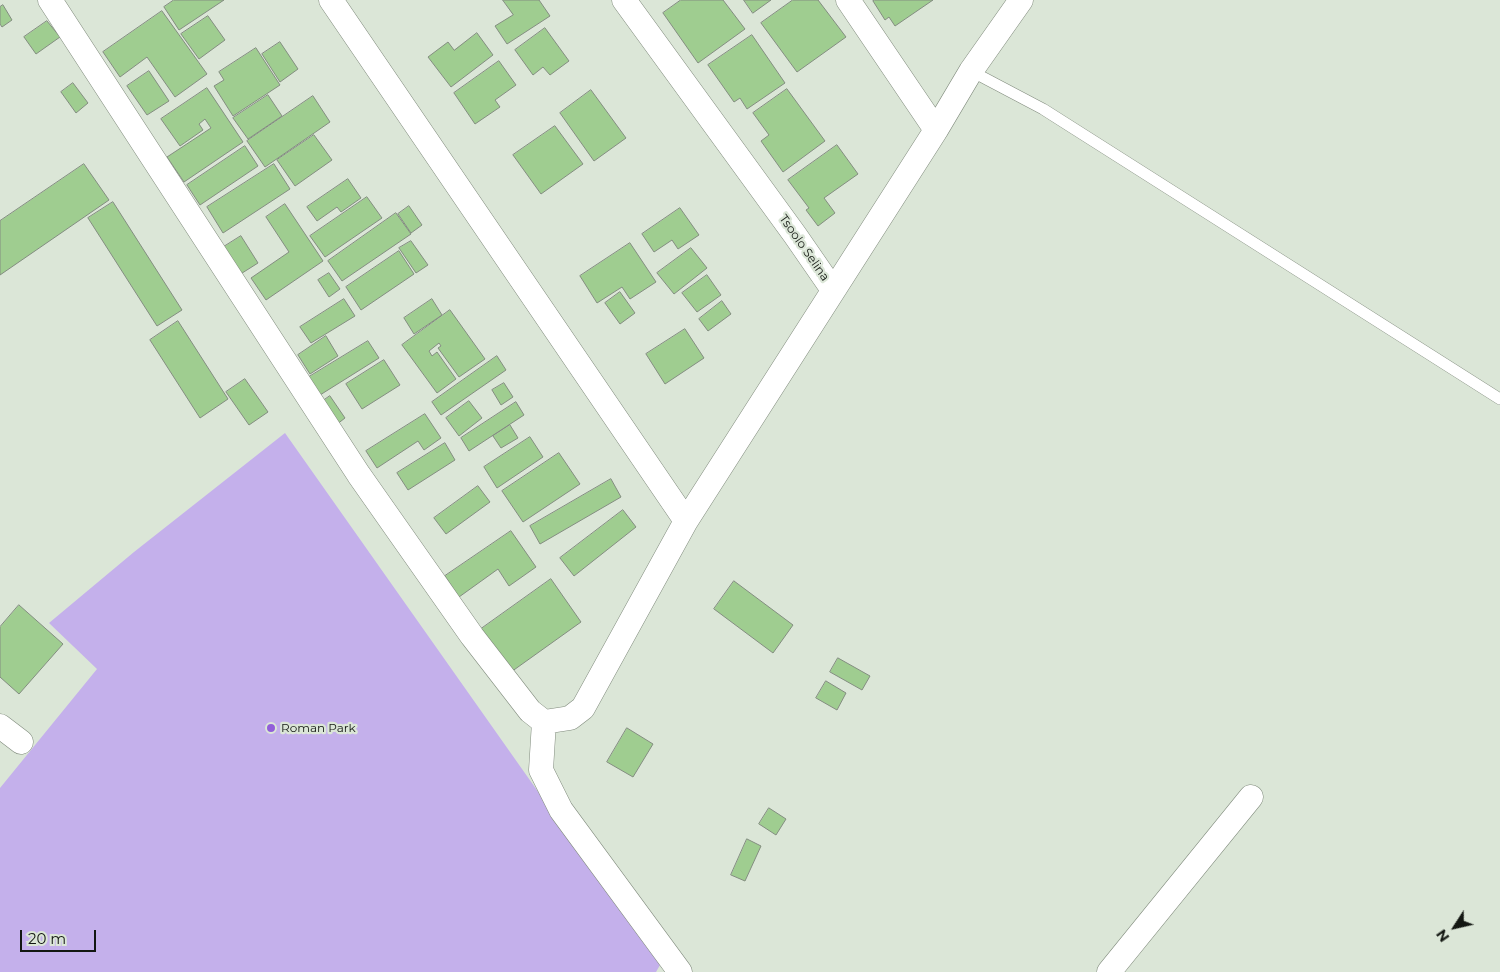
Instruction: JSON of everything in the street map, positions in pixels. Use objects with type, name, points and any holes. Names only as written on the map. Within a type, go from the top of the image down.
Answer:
[{"type":"street","points":[[50,0],[358,475],[483,651],[530,711],[544,722],[570,718],[583,708],[686,521],[833,290]]},
{"type":"street","points":[[331,0],[686,521]]},
{"type":"street","name":"Tsoolo Selina","points":[[624,0],[795,234],[833,290],[936,130],[971,71],[1021,0]]},
{"type":"street","points":[[848,0],[936,130]]},
{"type":"street","points":[[544,722],[541,770],[561,810],[680,972]]},
{"type":"street","points":[[0,726],[21,742]]},
{"type":"street","points":[[1109,972],[1251,798]]},
{"type":"lane","points":[[971,71],[1043,109],[1500,399]]},
{"type":"shaded area","name":"Roman Park","points":[[285,433],[546,803],[664,958],[656,972],[0,972],[0,788],[97,669],[49,623],[134,552]]},
{"type":"building","points":[[174,0],[224,0],[179,30],[164,7]]},
{"type":"building","points":[[503,0],[539,0],[550,16],[507,44],[495,26],[513,15]]},
{"type":"building","points":[[681,0],[723,0],[745,29],[698,63],[663,13]]},
{"type":"building","points":[[744,0],[771,0],[753,13]]},
{"type":"building","points":[[793,0],[818,0],[846,37],[797,72],[761,23]]},
{"type":"building","points":[[933,0],[895,26],[889,17],[885,20],[873,1]]},
{"type":"building","points":[[3,5],[12,20],[2,27],[0,24],[0,7]]},
{"type":"building","points":[[162,11],[207,74],[175,97],[147,57],[120,77],[103,52]]},
{"type":"building","points":[[208,16],[225,40],[199,59],[181,34]]},
{"type":"building","points":[[47,21],[60,37],[36,54],[24,37]]},
{"type":"building","points":[[545,28],[569,61],[550,75],[543,67],[533,75],[515,50]]},
{"type":"building","points":[[477,33],[493,55],[451,87],[428,57],[448,42],[454,50]]},
{"type":"building","points":[[752,35],[785,83],[747,109],[740,98],[734,102],[708,65]]},
{"type":"building","points":[[280,42],[298,69],[280,82],[262,54]]},
{"type":"building","points":[[256,48],[280,85],[233,116],[214,86],[224,80],[219,72]]},
{"type":"building","points":[[499,61],[516,85],[495,100],[500,107],[475,124],[454,93]]},
{"type":"building","points":[[149,71],[169,101],[147,115],[127,86]]},
{"type":"building","points":[[73,83],[88,103],[76,113],[61,92]]},
{"type":"building","points":[[207,88],[243,142],[184,182],[167,157],[211,128],[205,119],[199,124],[203,130],[180,146],[161,119]]},
{"type":"building","points":[[787,89],[825,141],[783,172],[761,141],[769,135],[753,113]]},
{"type":"building","points":[[591,90],[626,138],[594,161],[560,113]]},
{"type":"building","points":[[268,95],[282,116],[248,139],[233,118]]},
{"type":"building","points":[[313,96],[330,122],[265,167],[247,141]]},
{"type":"building","points":[[555,126],[583,164],[541,194],[513,155]]},
{"type":"building","points":[[314,135],[332,160],[295,186],[277,160]]},
{"type":"building","points":[[837,145],[858,174],[824,198],[835,213],[818,226],[806,210],[809,208],[788,180]]},
{"type":"building","points":[[245,146],[258,166],[200,205],[187,185]]},
{"type":"building","points":[[84,164],[109,200],[0,275],[0,221]]},
{"type":"building","points":[[274,164],[290,189],[223,233],[207,207]]},
{"type":"building","points":[[348,179],[361,198],[341,212],[337,207],[317,221],[307,207]]},
{"type":"building","points":[[367,197],[382,218],[325,257],[310,236]]},
{"type":"building","points":[[113,202],[182,310],[157,326],[88,218]]},
{"type":"building","points":[[285,204],[323,261],[266,300],[251,278],[289,252],[266,217]]},
{"type":"building","points":[[409,206],[422,225],[411,233],[398,214]]},
{"type":"building","points":[[680,208],[699,235],[678,249],[672,240],[654,252],[642,234]]},
{"type":"building","points":[[396,213],[411,234],[342,281],[328,261]]},
{"type":"building","points":[[241,236],[258,263],[239,275],[222,248]]},
{"type":"building","points":[[411,241],[428,265],[416,273],[399,248]]},
{"type":"building","points":[[630,243],[656,282],[630,299],[622,287],[597,303],[580,276]]},
{"type":"building","points":[[691,248],[707,268],[674,294],[657,273]]},
{"type":"building","points":[[399,251],[414,274],[361,310],[346,287]]},
{"type":"building","points":[[329,273],[340,289],[329,297],[318,280]]},
{"type":"building","points":[[707,275],[721,295],[697,312],[682,293]]},
{"type":"building","points":[[620,292],[635,313],[620,324],[605,303]]},
{"type":"building","points":[[344,299],[355,316],[311,343],[300,327]]},
{"type":"building","points":[[432,299],[442,315],[414,334],[404,318]]},
{"type":"building","points":[[722,301],[731,314],[708,331],[699,319]]},
{"type":"building","points":[[450,310],[485,359],[459,377],[438,348],[441,346],[439,343],[429,351],[432,356],[437,352],[456,379],[437,393],[402,345]]},
{"type":"building","points":[[178,321],[228,399],[200,418],[150,340]]},
{"type":"building","points":[[685,329],[704,358],[665,384],[646,354]]},
{"type":"building","points":[[326,336],[338,356],[310,374],[298,355]]},
{"type":"building","points":[[368,341],[379,358],[320,395],[309,377]]},
{"type":"building","points":[[497,356],[506,370],[441,415],[432,402]]},
{"type":"building","points":[[384,360],[400,385],[362,409],[346,384]]},
{"type":"building","points":[[245,379],[268,412],[249,425],[226,392]]},
{"type":"building","points":[[504,383],[513,397],[501,405],[492,390]]},
{"type":"building","points":[[330,396],[345,418],[336,425],[320,403]]},
{"type":"building","points":[[469,401],[482,418],[459,436],[446,418]]},
{"type":"building","points":[[516,402],[524,415],[469,451],[461,438]]},
{"type":"building","points":[[425,414],[441,438],[424,450],[418,441],[377,468],[366,451]]},
{"type":"building","points":[[510,425],[518,438],[501,448],[493,436]]},
{"type":"building","points":[[530,437],[543,457],[497,488],[484,467]]},
{"type":"building","points":[[445,443],[455,460],[408,490],[397,473]]},
{"type":"building","points":[[559,453],[580,484],[523,522],[502,491]]},
{"type":"building","points":[[611,479],[621,497],[540,544],[530,526]]},
{"type":"building","points":[[478,486],[490,502],[446,534],[434,518]]},
{"type":"building","points":[[623,510],[636,527],[574,576],[560,558]]},
{"type":"building","points":[[511,531],[536,567],[509,586],[498,569],[459,597],[445,576]]},
{"type":"building","points":[[551,579],[581,622],[511,672],[481,629]]},
{"type":"building","points":[[734,581],[793,625],[773,653],[714,609]]},
{"type":"building","points":[[19,605],[63,644],[19,694],[0,677],[0,627]]},
{"type":"building","points":[[838,658],[870,676],[862,690],[830,672]]},
{"type":"building","points":[[826,681],[846,693],[837,710],[816,698]]},
{"type":"building","points":[[627,728],[653,744],[633,777],[607,762]]},
{"type":"building","points":[[769,808],[786,819],[776,835],[759,824]]},
{"type":"building","points":[[747,839],[761,846],[745,881],[731,875]]},
{"type":"place","name":"Roman Park","points":[[271,728]]}]
